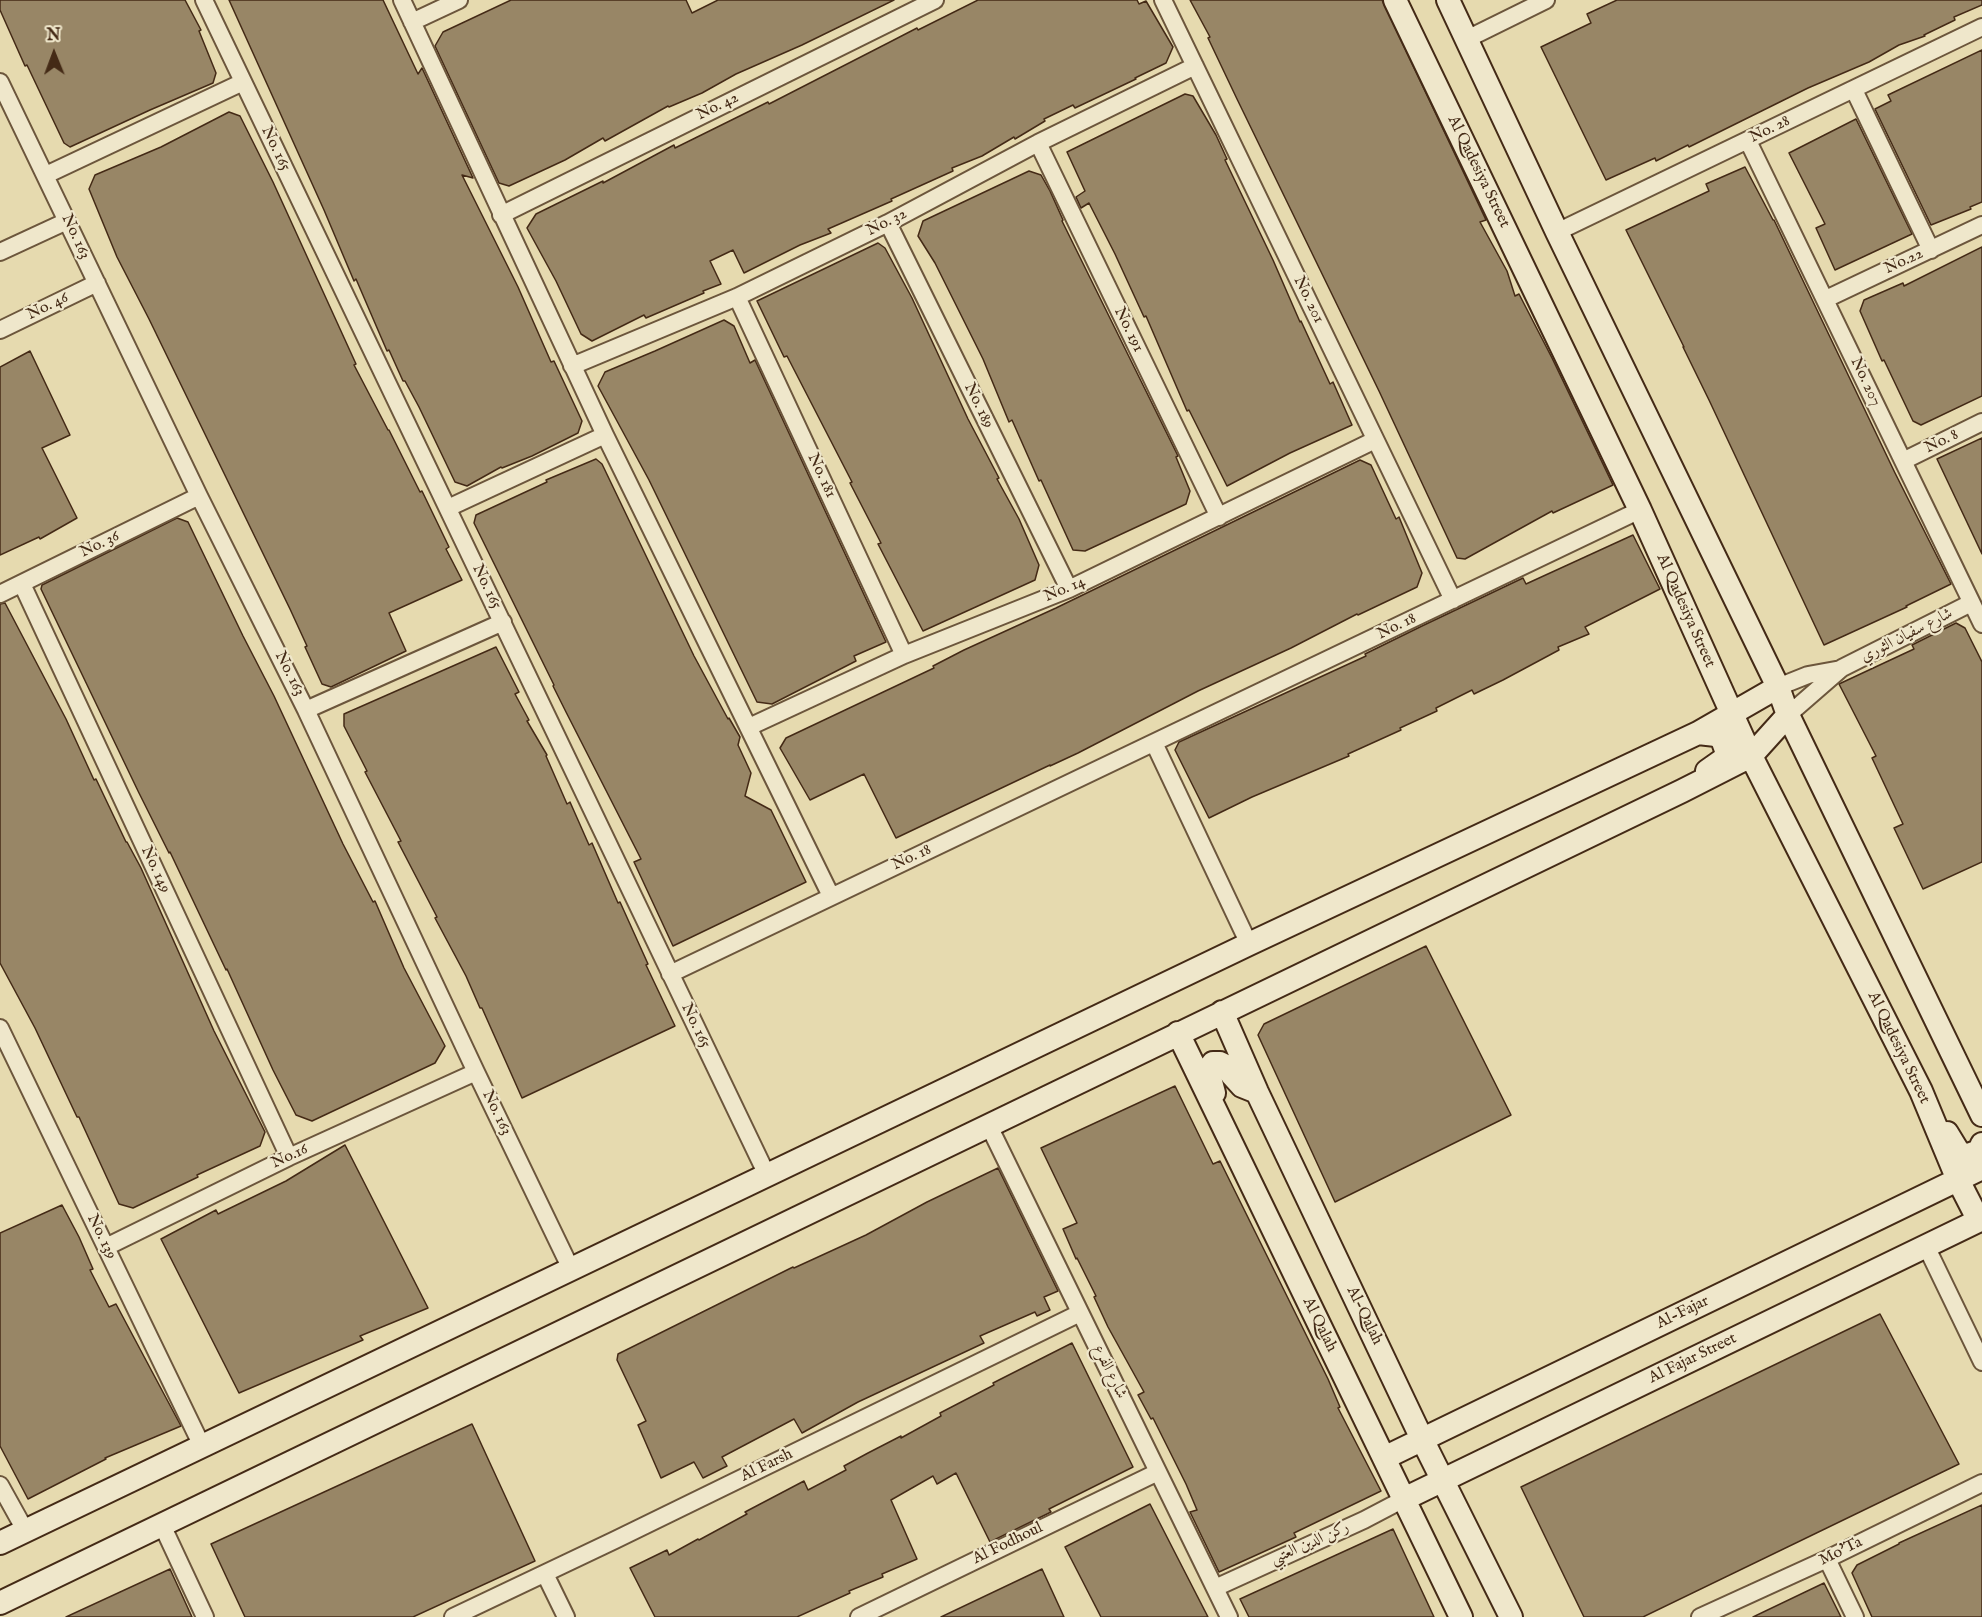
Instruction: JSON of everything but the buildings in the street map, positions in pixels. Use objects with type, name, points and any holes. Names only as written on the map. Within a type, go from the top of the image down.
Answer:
[{"type":"street","name":"No. 165","points":[[204,0],[767,1175]]},
{"type":"street","points":[[402,0],[605,435],[831,896]]},
{"type":"street","points":[[412,22],[459,0]]},
{"type":"street","name":"No. 42","points":[[501,215],[935,0]]},
{"type":"street","name":"No. 201","points":[[1163,0],[1453,600]]},
{"type":"street","name":"Al Qadesiya Street","points":[[1395,0],[1641,510],[1751,756],[1921,1091],[1958,1180],[1980,1220]]},
{"type":"street","points":[[1448,0],[1557,232],[1778,687],[1788,715],[1982,1116]]},
{"type":"street","points":[[1467,39],[1546,0]]},
{"type":"street","name":"No. 28","points":[[1557,232],[1982,27]]},
{"type":"street","name":"No. 32","points":[[572,366],[737,297],[888,223],[1038,143],[1196,66]]},
{"type":"street","name":"No. 163","points":[[0,82],[4,99],[46,175],[199,496],[306,710],[571,1269]]},
{"type":"street","points":[[46,175],[243,82]]},
{"type":"street","points":[[1854,90],[1931,250]]},
{"type":"street","name":"No. 207","points":[[1748,141],[1982,624]]},
{"type":"street","name":"No. 191","points":[[1038,143],[1219,517]]},
{"type":"street","points":[[0,252],[67,221]]},
{"type":"street","name":"No. 189","points":[[888,223],[1069,589]]},
{"type":"street","name":"No.22","points":[[1826,299],[1982,225]]},
{"type":"street","name":"No. 46","points":[[0,330],[97,284]]},
{"type":"street","name":"No. 181","points":[[737,297],[904,655]]},
{"type":"street","name":"No. 8","points":[[1903,461],[1982,423]]},
{"type":"street","points":[[448,508],[605,435]]},
{"type":"street","name":"No. 14","points":[[749,727],[904,655],[1069,589],[1375,440]]},
{"type":"street","name":"No. 36","points":[[0,594],[199,496]]},
{"type":"street","name":"No. 18","points":[[670,974],[1641,510]]},
{"type":"street","name":"No. 149","points":[[22,584],[289,1157]]},
{"type":"street","name":"شارع سفيان الثوري","points":[[1788,715],[1842,669],[1971,603]]},
{"type":"street","points":[[306,710],[503,622]]},
{"type":"street","name":"شارع سفيان الثوري","points":[[1778,687],[1808,675],[1842,669]]},
{"type":"street","points":[[0,1543],[1249,944],[1698,732],[1778,687]]},
{"type":"street","points":[[0,1602],[1682,791],[1751,756],[1788,715]]},
{"type":"street","points":[[1682,791],[1724,759],[1727,753],[1722,739],[1716,735],[1698,732]]},
{"type":"street","points":[[1154,743],[1249,944]]},
{"type":"street","name":"Al-Qalah","points":[[1222,1012],[1257,1092],[1422,1439],[1511,1617]]},
{"type":"street","name":"No. 139","points":[[0,1028],[202,1446]]},
{"type":"street","name":"Al Qalah","points":[[1178,1033],[1461,1617]]},
{"type":"street","points":[[1215,1111],[1208,1070],[1214,1063],[1228,1067],[1242,1086],[1257,1092]]},
{"type":"street","name":"No.16","points":[[106,1247],[289,1157],[476,1072]]},
{"type":"street","points":[[1921,1091],[1958,1151],[1965,1156],[1973,1155],[1979,1151],[1982,1144],[1962,1077]]},
{"type":"street","name":"شارع الفرع","points":[[989,1126],[1229,1617]]},
{"type":"street","name":"Al-Fajar","points":[[1383,1458],[1982,1168]]},
{"type":"street","name":"Al Fajar Street","points":[[1404,1499],[1980,1220]]},
{"type":"street","points":[[1926,1246],[1982,1362]]},
{"type":"street","name":"Al Farsh","points":[[453,1617],[1080,1313]]},
{"type":"street","name":"Al Fodhoul","points":[[859,1617],[1158,1472]]},
{"type":"street","name":"Mo'Ta","points":[[1700,1617],[1723,1612],[1982,1483]]},
{"type":"street","points":[[0,1485],[25,1530]]},
{"type":"street","name":"ركن الدين العتبي","points":[[1215,1588],[1364,1520],[1404,1499]]},
{"type":"street","points":[[162,1525],[205,1617]]},
{"type":"street","points":[[1827,1559],[1855,1617]]},
{"type":"street","points":[[545,1574],[566,1617]]}]
